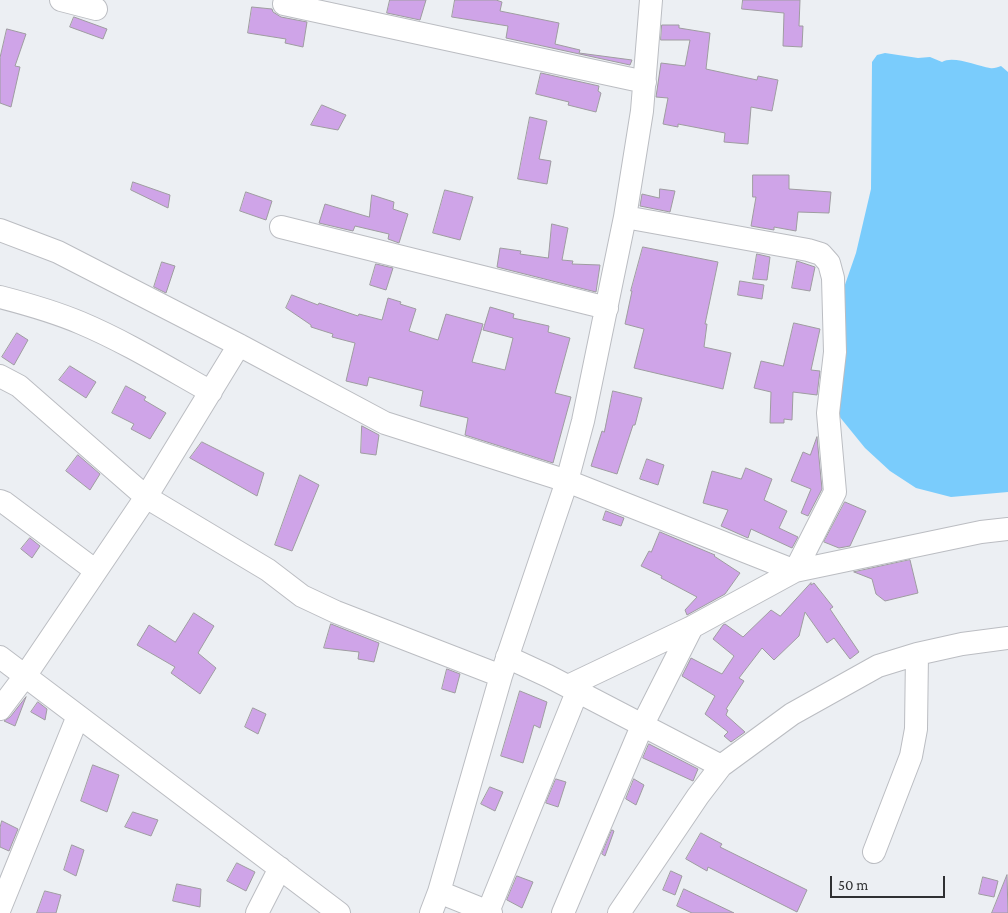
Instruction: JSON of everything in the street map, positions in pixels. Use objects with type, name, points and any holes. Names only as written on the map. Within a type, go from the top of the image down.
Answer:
[{"type":"street","points":[[61,0],[96,10]]},
{"type":"street","points":[[431,913],[439,892],[504,667],[567,481],[583,421],[625,217],[645,82],[651,0]]},
{"type":"street","points":[[284,4],[645,82]]},
{"type":"street","points":[[625,217],[808,250],[821,254],[829,263],[833,278],[835,352],[828,413],[835,492],[795,571]]},
{"type":"street","points":[[281,227],[606,308]]},
{"type":"street","points":[[0,230],[58,252],[385,423],[567,481],[795,571]]},
{"type":"street","points":[[0,297],[35,306],[81,322],[211,392]]},
{"type":"street","points":[[0,709],[26,676],[146,497],[239,345]]},
{"type":"street","points":[[0,376],[19,386],[146,497],[268,570],[302,596],[336,612],[504,667],[548,676],[721,766]]},
{"type":"street","points":[[0,502],[5,503],[96,571]]},
{"type":"street","points":[[439,892],[490,912],[572,689],[795,571],[981,532],[1008,530]]},
{"type":"street","points":[[563,913],[642,726],[692,627]]},
{"type":"street","points":[[619,913],[698,796],[721,766],[792,714],[878,666],[917,654],[962,644],[1008,638]]},
{"type":"street","points":[[874,852],[911,756],[916,729],[917,654]]},
{"type":"street","points":[[0,657],[339,913]]},
{"type":"street","points":[[0,908],[78,716]]},
{"type":"street","points":[[257,913],[280,868]]},
{"type":"water","points":[[885,53],[918,58],[930,57],[942,62],[959,60],[991,68],[1001,66],[1008,72],[1008,492],[951,497],[916,488],[890,471],[865,448],[839,416],[842,371],[840,299],[856,253],[871,189],[872,62],[877,55]]},
{"type":"building","points":[[390,0],[426,0],[420,20],[387,13]]},
{"type":"building","points":[[455,0],[496,0],[502,2],[500,11],[559,23],[555,44],[580,50],[579,53],[632,60],[630,65],[506,38],[508,26],[452,17]]},
{"type":"building","points":[[743,0],[800,0],[799,26],[803,26],[802,47],[783,46],[784,13],[742,9]]},
{"type":"building","points":[[252,7],[272,9],[273,12],[281,17],[307,22],[303,47],[285,43],[286,39],[248,33]]},
{"type":"building","points":[[74,17],[107,29],[103,39],[70,27]]},
{"type":"building","points":[[662,25],[679,25],[679,28],[710,33],[706,69],[757,80],[758,76],[778,80],[772,111],[751,107],[748,144],[724,142],[725,133],[678,124],[678,127],[663,124],[668,98],[656,97],[661,63],[685,66],[690,40],[661,40]]},
{"type":"building","points":[[7,29],[26,34],[15,66],[20,67],[11,107],[0,103],[0,58]]},
{"type":"building","points":[[541,73],[599,86],[598,91],[601,93],[596,112],[568,105],[569,102],[536,94]]},
{"type":"building","points":[[322,105],[346,115],[338,130],[311,125]]},
{"type":"building","points":[[530,117],[547,121],[539,159],[551,161],[547,184],[518,179]]},
{"type":"building","points":[[753,175],[789,175],[789,189],[831,192],[829,213],[798,212],[796,231],[774,227],[774,230],[751,226],[756,197],[753,197]]},
{"type":"building","points":[[133,182],[170,195],[168,208],[131,190]]},
{"type":"building","points":[[660,189],[675,191],[670,212],[640,206],[642,194],[659,198]]},
{"type":"building","points":[[445,190],[473,197],[460,240],[433,233]]},
{"type":"building","points":[[246,192],[272,201],[266,220],[240,211]]},
{"type":"building","points":[[372,195],[394,202],[393,209],[408,214],[399,243],[388,239],[389,234],[355,226],[353,231],[319,223],[325,204],[369,217]]},
{"type":"building","points":[[552,224],[568,228],[562,260],[573,261],[572,264],[600,265],[596,292],[497,267],[500,248],[521,251],[520,254],[548,258]]},
{"type":"building","points":[[643,247],[718,262],[705,324],[707,324],[704,347],[731,353],[723,389],[634,368],[644,329],[625,324],[631,291]]},
{"type":"building","points":[[757,254],[770,257],[767,280],[753,279]]},
{"type":"building","points":[[797,261],[815,267],[810,291],[792,288]]},
{"type":"building","points":[[162,262],[175,266],[166,293],[154,287]]},
{"type":"building","points":[[376,264],[393,268],[386,290],[370,285]]},
{"type":"building","points":[[740,281],[764,285],[762,299],[738,295]]},
{"type":"building","points":[[292,295],[318,305],[319,303],[358,316],[359,314],[382,320],[388,298],[401,302],[400,304],[416,309],[409,331],[438,340],[446,314],[483,324],[472,362],[505,370],[513,338],[483,330],[490,307],[514,314],[513,318],[549,326],[548,332],[570,338],[555,393],[571,397],[553,463],[465,435],[468,418],[420,406],[423,391],[369,377],[367,386],[346,381],[355,343],[332,337],[333,334],[311,327],[311,325],[286,308]]},
{"type":"building","points":[[794,323],[820,329],[811,370],[820,371],[817,395],[793,392],[792,420],[784,419],[784,423],[770,423],[771,392],[754,388],[761,361],[783,366]]},
{"type":"building","points":[[17,333],[28,340],[14,365],[2,357]]},
{"type":"building","points":[[70,366],[96,382],[86,398],[59,380]]},
{"type":"building","points":[[126,386],[146,397],[144,400],[166,413],[150,439],[131,429],[134,424],[112,413]]},
{"type":"building","points":[[613,391],[642,398],[635,425],[633,425],[617,474],[591,466],[602,431],[604,432]]},
{"type":"building","points":[[362,426],[379,435],[376,455],[361,453]]},
{"type":"building","points":[[817,437],[822,489],[808,516],[801,513],[811,489],[791,481],[803,452],[810,455]]},
{"type":"building","points":[[202,442],[264,473],[257,496],[190,458]]},
{"type":"building","points":[[78,455],[100,474],[90,490],[66,471]]},
{"type":"building","points":[[647,459],[664,465],[658,485],[640,479]]},
{"type":"building","points":[[746,468],[772,479],[764,500],[787,511],[779,528],[798,537],[792,548],[751,529],[748,538],[721,526],[728,510],[703,503],[712,471],[741,479]]},
{"type":"building","points":[[300,475],[319,485],[292,551],[275,545]]},
{"type":"building","points":[[845,502],[866,511],[850,546],[839,548],[824,542]]},
{"type":"building","points":[[606,511],[624,518],[621,526],[603,520]]},
{"type":"building","points":[[660,532],[715,555],[740,573],[725,594],[687,615],[685,610],[697,597],[641,566],[649,551],[651,552]]},
{"type":"building","points":[[30,538],[40,546],[32,558],[21,549]]},
{"type":"building","points":[[910,560],[918,593],[885,601],[876,594],[872,579],[854,572]]},
{"type":"building","points":[[811,583],[811,585],[814,583],[833,607],[830,609],[859,652],[850,659],[834,638],[827,643],[805,612],[799,636],[774,660],[762,648],[739,678],[744,681],[726,709],[728,710],[726,715],[745,732],[731,742],[724,736],[728,732],[705,714],[715,696],[682,676],[691,658],[722,674],[734,656],[713,639],[723,625],[725,624],[743,637],[771,610],[780,616]]},
{"type":"building","points":[[194,613],[214,626],[198,653],[216,668],[200,694],[171,673],[175,667],[137,645],[149,625],[175,642]]},
{"type":"building","points":[[331,624],[379,643],[374,662],[358,659],[359,652],[324,648]]},
{"type":"building","points":[[447,669],[460,674],[455,693],[442,689]]},
{"type":"building","points":[[520,691],[547,702],[540,728],[534,725],[523,763],[501,756]]},
{"type":"building","points":[[26,697],[15,726],[4,721],[10,717]]},
{"type":"building","points":[[38,702],[47,709],[45,720],[31,712]]},
{"type":"building","points":[[253,708],[266,714],[258,734],[245,727]]},
{"type":"building","points":[[649,744],[698,769],[693,781],[643,758]]},
{"type":"building","points":[[93,765],[119,775],[107,812],[81,801]]},
{"type":"building","points":[[556,779],[566,782],[558,807],[546,803]]},
{"type":"building","points":[[634,779],[644,785],[636,805],[626,799]]},
{"type":"building","points":[[490,787],[503,792],[495,811],[481,804]]},
{"type":"building","points":[[133,812],[158,820],[151,836],[125,827]]},
{"type":"building","points":[[2,821],[18,829],[9,851],[0,847]]},
{"type":"building","points":[[612,830],[614,831],[605,856],[602,854]]},
{"type":"building","points":[[701,833],[722,844],[720,847],[807,890],[797,912],[708,867],[707,871],[686,859]]},
{"type":"building","points":[[72,845],[84,850],[76,876],[64,870]]},
{"type":"building","points":[[237,863],[255,872],[246,891],[227,881]]},
{"type":"building","points":[[671,871],[682,876],[675,895],[663,890]]},
{"type":"building","points":[[1007,875],[1008,913],[992,913]]},
{"type":"building","points":[[517,876],[533,882],[522,908],[507,900]]},
{"type":"building","points":[[983,877],[998,881],[994,897],[979,894]]},
{"type":"building","points":[[177,884],[201,889],[200,907],[173,901]]},
{"type":"building","points":[[684,889],[734,913],[692,913],[677,906]]},
{"type":"building","points":[[45,891],[61,895],[56,913],[37,913]]}]
